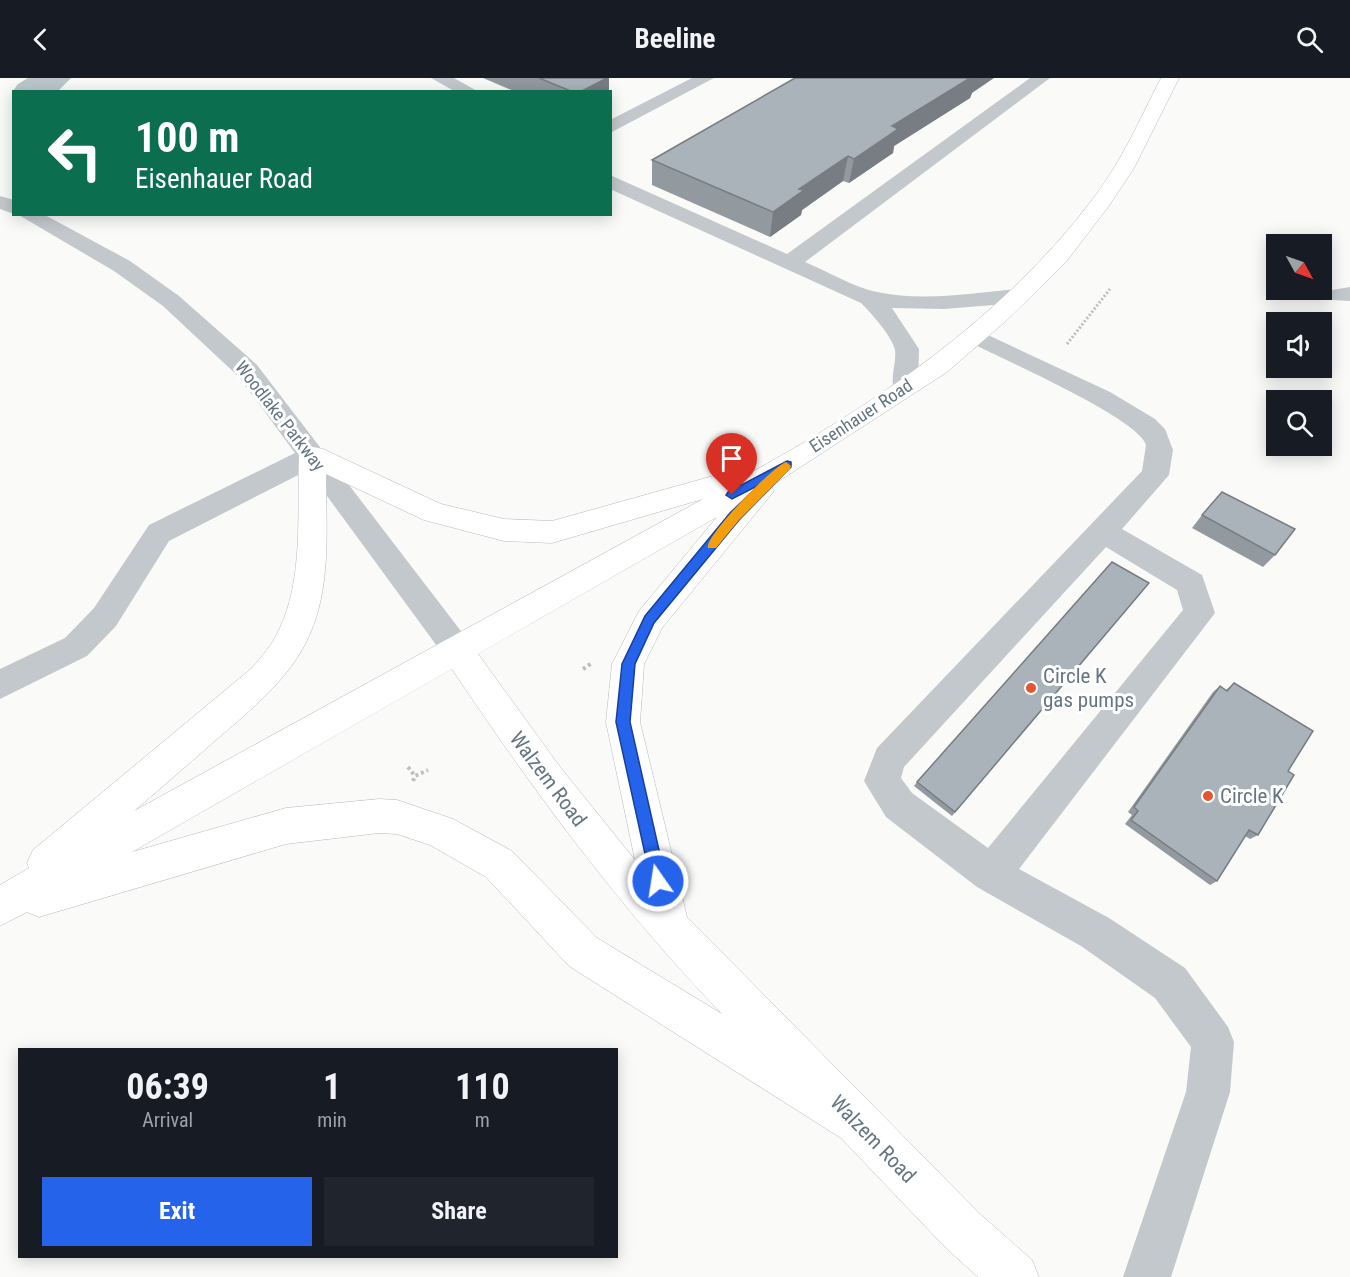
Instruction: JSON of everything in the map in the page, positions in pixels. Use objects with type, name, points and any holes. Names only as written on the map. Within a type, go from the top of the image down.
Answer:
[{"type":"main road","name":"Eisenhauer Road","points":[[456,648],[787,465],[938,366],[975,336],[1058,257],[1101,203],[1151,119],[1170,78]]},
{"type":"main road","points":[[0,906],[264,678],[285,649],[296,631],[308,595],[313,456],[434,513],[504,530],[552,532],[787,465]]},
{"type":"main road","points":[[669,926],[623,722],[628,664],[650,620],[734,517],[787,465]]},
{"type":"main road","points":[[0,906],[456,648]]},
{"type":"main road","name":"Walzem Road","points":[[456,648],[530,756],[606,855],[669,926],[963,1232],[1015,1277]]},
{"type":"main road","points":[[0,906],[286,826],[379,816],[398,817],[440,831],[499,864],[583,952],[858,1123]]},
{"type":"street","points":[[440,78],[467,90]]},
{"type":"street","points":[[612,127],[705,78]]},
{"type":"street","points":[[789,263],[1041,78]]},
{"type":"street","points":[[612,182],[636,196],[870,298],[889,302],[946,302],[1019,296]]},
{"type":"street","name":"Woodlake Parkway","points":[[31,216],[122,266],[171,301],[248,371],[456,648]]},
{"type":"street","points":[[870,298],[883,312],[908,349],[905,387]]},
{"type":"street","points":[[975,336],[1120,408],[1155,434],[1161,453],[1155,475],[1101,530],[960,686],[889,759],[882,781],[899,805],[991,874],[1095,933],[1170,983],[1213,1042],[1208,1092],[1146,1277]]},
{"type":"street","points":[[0,685],[76,647],[105,617],[159,533],[313,456]]},
{"type":"street","points":[[991,874],[1199,613],[1191,583],[1101,530]]},
{"type":"path","points":[[1067,344],[1110,289]]},
{"type":"path","points":[[408,767],[414,778],[428,770]]},
{"type":"building","points":[[539,78],[607,78],[584,90],[568,90]]},
{"type":"building","points":[[795,78],[970,78],[892,126],[898,129],[854,159],[848,156],[799,189],[804,190],[773,212],[652,160]]},
{"type":"building","points":[[1222,492],[1295,529],[1275,555],[1202,515]]},
{"type":"building","name":"Circle K gas pumps","points":[[1112,562],[1149,583],[955,812],[917,782]]},
{"type":"building","name":"Circle K","points":[[1234,683],[1313,731],[1288,771],[1294,775],[1258,835],[1249,830],[1217,881],[1131,820],[1138,811],[1134,807],[1220,686],[1227,691]]},
{"type":"waterway","points":[[34,90],[53,78]]},
{"type":"slow traffic","points":[[712,545],[734,517],[786,466]]},
{"type":"place","name":"Circle K gas pumps","points":[[1031,688]]},
{"type":"place","name":"Circle K","points":[[1208,796]]},
{"type":"route","points":[[658,881],[623,722],[628,664],[650,620],[734,517],[787,465],[732,495]]}]
